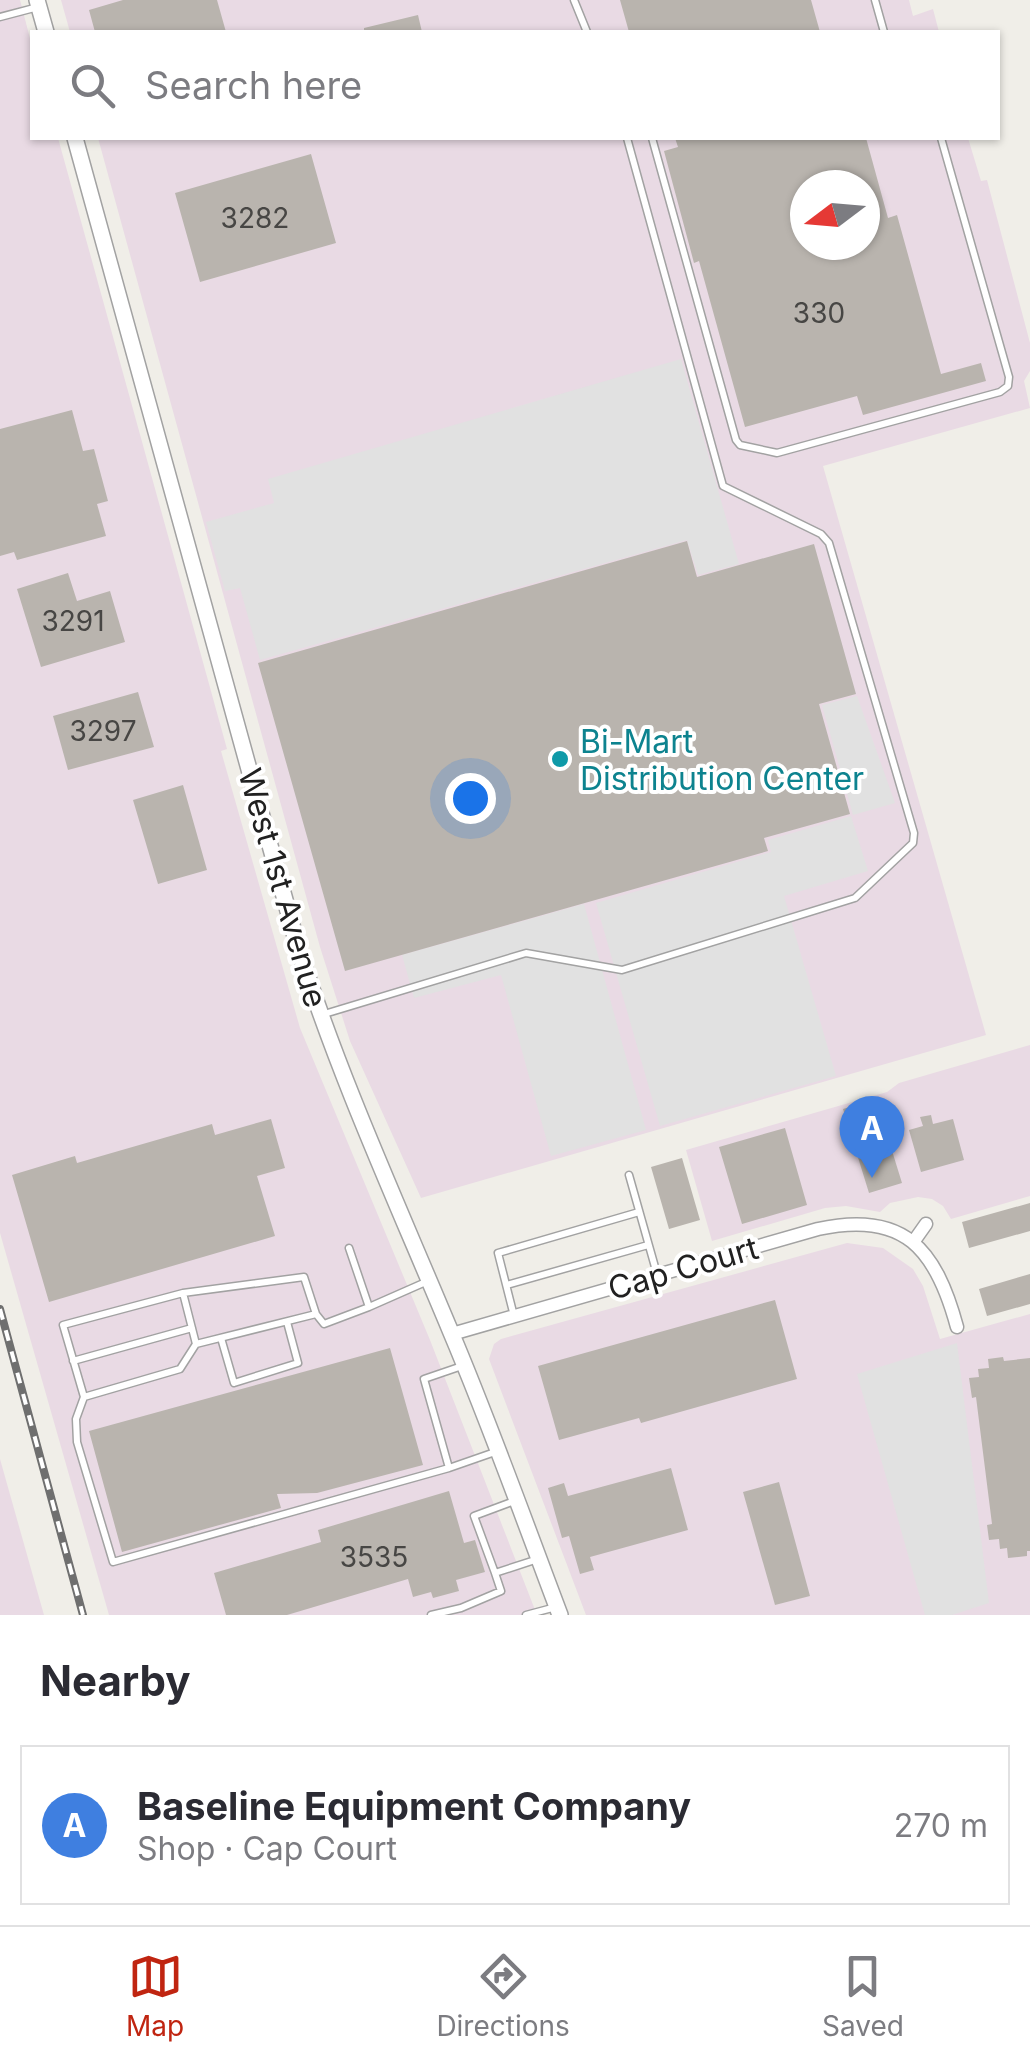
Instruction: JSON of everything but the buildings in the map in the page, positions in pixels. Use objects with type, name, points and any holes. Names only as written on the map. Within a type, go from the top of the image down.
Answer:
[{"type":"street","points":[[38,3],[45,30]]},
{"type":"street","name":"West 1st Avenue","points":[[76,140],[320,1015],[344,1082],[452,1334],[558,1611]]},
{"type":"street","points":[[926,1224],[914,1241],[940,1276],[957,1327]]},
{"type":"street","name":"Cap Court","points":[[452,1334],[831,1226],[875,1227],[914,1241]]},
{"type":"lane","points":[[574,0],[587,30]]},
{"type":"lane","points":[[875,0],[883,30]]},
{"type":"lane","points":[[0,17],[38,3]]},
{"type":"lane","points":[[320,1015],[526,953],[622,970],[855,898],[912,843],[914,833],[828,543],[821,534],[723,486],[629,140]]},
{"type":"lane","points":[[653,140],[736,440],[740,445],[777,452],[1000,392],[1008,386],[1009,377],[942,140]]},
{"type":"lane","points":[[629,1176],[657,1275]]},
{"type":"lane","points":[[514,1316],[498,1253],[639,1212]]},
{"type":"lane","points":[[506,1285],[648,1245]]},
{"type":"lane","points":[[350,1248],[369,1307]]},
{"type":"lane","points":[[429,1281],[324,1324],[316,1314],[304,1277],[183,1292],[62,1324],[84,1397],[76,1418],[77,1442],[113,1562],[498,1451]]},
{"type":"lane","points":[[183,1292],[196,1344]]},
{"type":"lane","points":[[84,1397],[180,1369],[196,1344],[316,1314]]},
{"type":"lane","points":[[221,1338],[234,1382],[298,1363],[287,1322]]},
{"type":"lane","points":[[73,1361],[192,1328]]},
{"type":"lane","points":[[449,1468],[424,1379],[464,1365]]},
{"type":"lane","points":[[431,1615],[500,1592],[474,1516],[516,1500]]},
{"type":"lane","points":[[495,1574],[539,1559]]},
{"type":"lane","points":[[526,1615],[558,1611]]},
{"type":"shaded area","points":[[0,0],[20,0],[30,38],[30,140],[59,140],[227,749],[221,751],[300,1028],[430,1340],[537,1615],[109,1615],[0,1233]]},
{"type":"shaded area","points":[[61,0],[909,0],[913,16],[933,9],[938,30],[69,30]]},
{"type":"shaded area","points":[[99,140],[969,140],[981,181],[987,180],[1030,343],[1030,371],[1024,381],[1030,408],[823,466],[986,1035],[421,1198],[350,1041],[320,947]]},
{"type":"shaded area","points":[[681,359],[739,564],[698,575],[687,540],[260,660],[240,588],[225,591],[206,522],[274,503],[268,479]]},
{"type":"shaded area","points":[[857,696],[895,803],[853,815],[822,705]]},
{"type":"shaded area","points":[[851,816],[868,871],[784,896],[836,1076],[660,1126],[596,903],[771,852],[768,840]]},
{"type":"shaded area","points":[[584,904],[646,1130],[551,1156],[501,975],[414,998],[402,955]]},
{"type":"shaded area","points":[[1030,1045],[1030,1196],[951,1219],[943,1206],[918,1197],[890,1203],[880,1212],[846,1206],[825,1208],[712,1241],[686,1150],[887,1092],[899,1083]]},
{"type":"shaded area","points":[[847,1243],[883,1248],[913,1269],[923,1286],[940,1339],[1030,1314],[1030,1615],[586,1615],[489,1359],[494,1344]]},
{"type":"shaded area","points":[[957,1343],[989,1603],[952,1615],[925,1615],[857,1374]]},
{"type":"shaded area","points":[[0,1459],[44,1615],[0,1615]]},
{"type":"railway","points":[[0,1309],[83,1615]]},
{"type":"place","name":"Bi-Mart Distribution Center","points":[[560,759]]},
{"type":"place","name":"Baseline Equipment Company","points":[[872,1178]]}]
